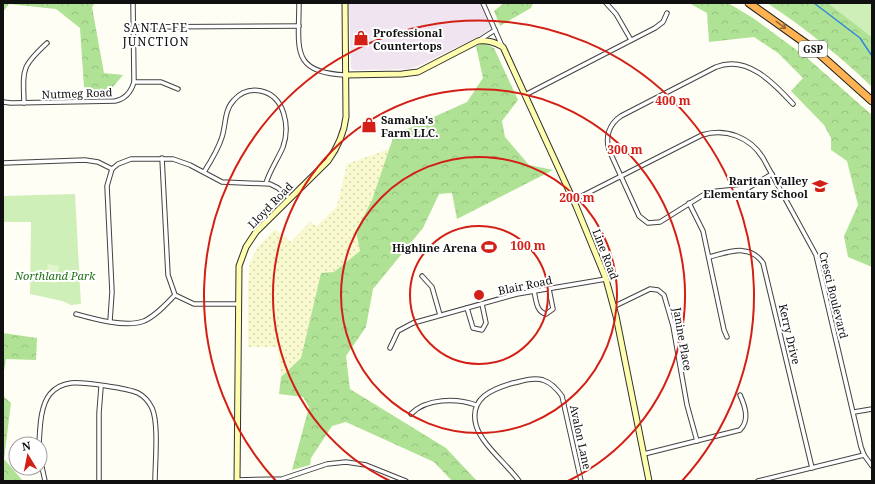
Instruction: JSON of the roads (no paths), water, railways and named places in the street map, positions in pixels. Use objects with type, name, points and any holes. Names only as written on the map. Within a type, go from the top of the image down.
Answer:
[{"type":"highway","name":"GSP","points":[[749,3],[815,50],[872,101]]},
{"type":"street","points":[[133,3],[134,82],[161,82],[178,89]]},
{"type":"street","points":[[299,3],[300,52],[308,64],[322,73],[346,75],[402,74],[418,72],[478,41],[495,30]]},
{"type":"street","name":"Lloyd Road","points":[[237,481],[239,266],[246,247],[256,232],[328,161],[340,142],[346,117],[345,3]]},
{"type":"street","name":"Line Road","points":[[483,3],[574,200],[606,279],[649,481]]},
{"type":"street","points":[[606,3],[616,14],[631,40]]},
{"type":"street","points":[[525,95],[659,25],[667,13]]},
{"type":"street","points":[[134,27],[299,26]]},
{"type":"street","points":[[478,41],[494,42],[503,47]]},
{"type":"street","points":[[24,103],[24,69],[29,60],[47,43]]},
{"type":"street","points":[[772,174],[752,186],[713,191],[703,194],[660,222],[648,223],[639,216],[621,176],[608,143],[609,131],[614,122],[621,116],[716,67],[731,63],[748,66],[772,84],[792,104]]},
{"type":"street","name":"Nutmeg Road","points":[[3,102],[24,103],[118,100],[130,93],[134,82]]},
{"type":"street","points":[[204,172],[220,144],[227,112],[231,103],[242,94],[259,91],[269,94],[277,100],[282,108],[285,118],[283,145],[266,183]]},
{"type":"street","name":"Cresci Boulevard","points":[[574,200],[695,137],[717,132],[735,135],[751,144],[761,154],[816,256],[864,455],[872,466]]},
{"type":"street","points":[[110,321],[112,292],[107,186],[112,168],[126,160],[162,158],[183,162],[204,172],[216,180],[227,184],[266,183],[278,188],[289,198]]},
{"type":"street","points":[[162,158],[168,275],[175,295],[194,304],[238,304]]},
{"type":"street","points":[[3,162],[85,160],[98,162],[112,168]]},
{"type":"street","points":[[689,203],[700,222],[724,330],[727,337]]},
{"type":"street","name":"Kerry Drive","points":[[709,257],[744,250],[754,254],[763,263],[812,468]]},
{"type":"street","points":[[422,276],[432,287],[440,315]]},
{"type":"street","name":"Blair Road","points":[[390,348],[394,336],[402,329],[413,323],[534,291],[606,279]]},
{"type":"street","points":[[534,291],[540,312],[546,314],[553,309],[549,289]]},
{"type":"street","name":"Janine Place","points":[[613,307],[650,289],[658,290],[664,295],[673,326],[682,384],[697,441]]},
{"type":"street","points":[[76,314],[130,324],[142,321],[153,315],[175,295]]},
{"type":"street","points":[[468,308],[473,328],[482,330],[486,323],[482,304]]},
{"type":"street","name":"Avalon Lane","points":[[476,405],[485,395],[496,388],[532,379],[543,380],[552,384],[559,391],[564,400],[581,481]]},
{"type":"street","points":[[40,436],[44,404],[55,390],[72,383],[137,393],[150,405],[155,420],[155,481]]},
{"type":"street","points":[[99,481],[98,413],[101,387]]},
{"type":"street","points":[[644,454],[737,432],[743,427],[746,420],[745,408],[740,395]]},
{"type":"street","points":[[410,414],[421,406],[449,400],[463,400],[476,405],[475,419],[477,430],[518,481]]},
{"type":"street","points":[[854,412],[872,409]]},
{"type":"street","points":[[758,481],[864,455]]},
{"type":"street","points":[[237,481],[291,479],[327,464],[346,462],[366,465],[406,481]]},
{"type":"waterway","points":[[814,3],[860,38],[872,56]]},
{"type":"place","name":"Professional Countertops","points":[[361,38]]},
{"type":"place","name":"Samaha's Farm LLC.","points":[[369,125]]},
{"type":"place","name":"Raritan Valley Elementary School","points":[[820,186]]},
{"type":"place","name":"Highline Arena","points":[[489,247]]},
{"type":"district","name":"SANTA FE JUNCTION","points":[[156,34]]},
{"type":"park label","name":"Northland Park","points":[[55,275]]}]
